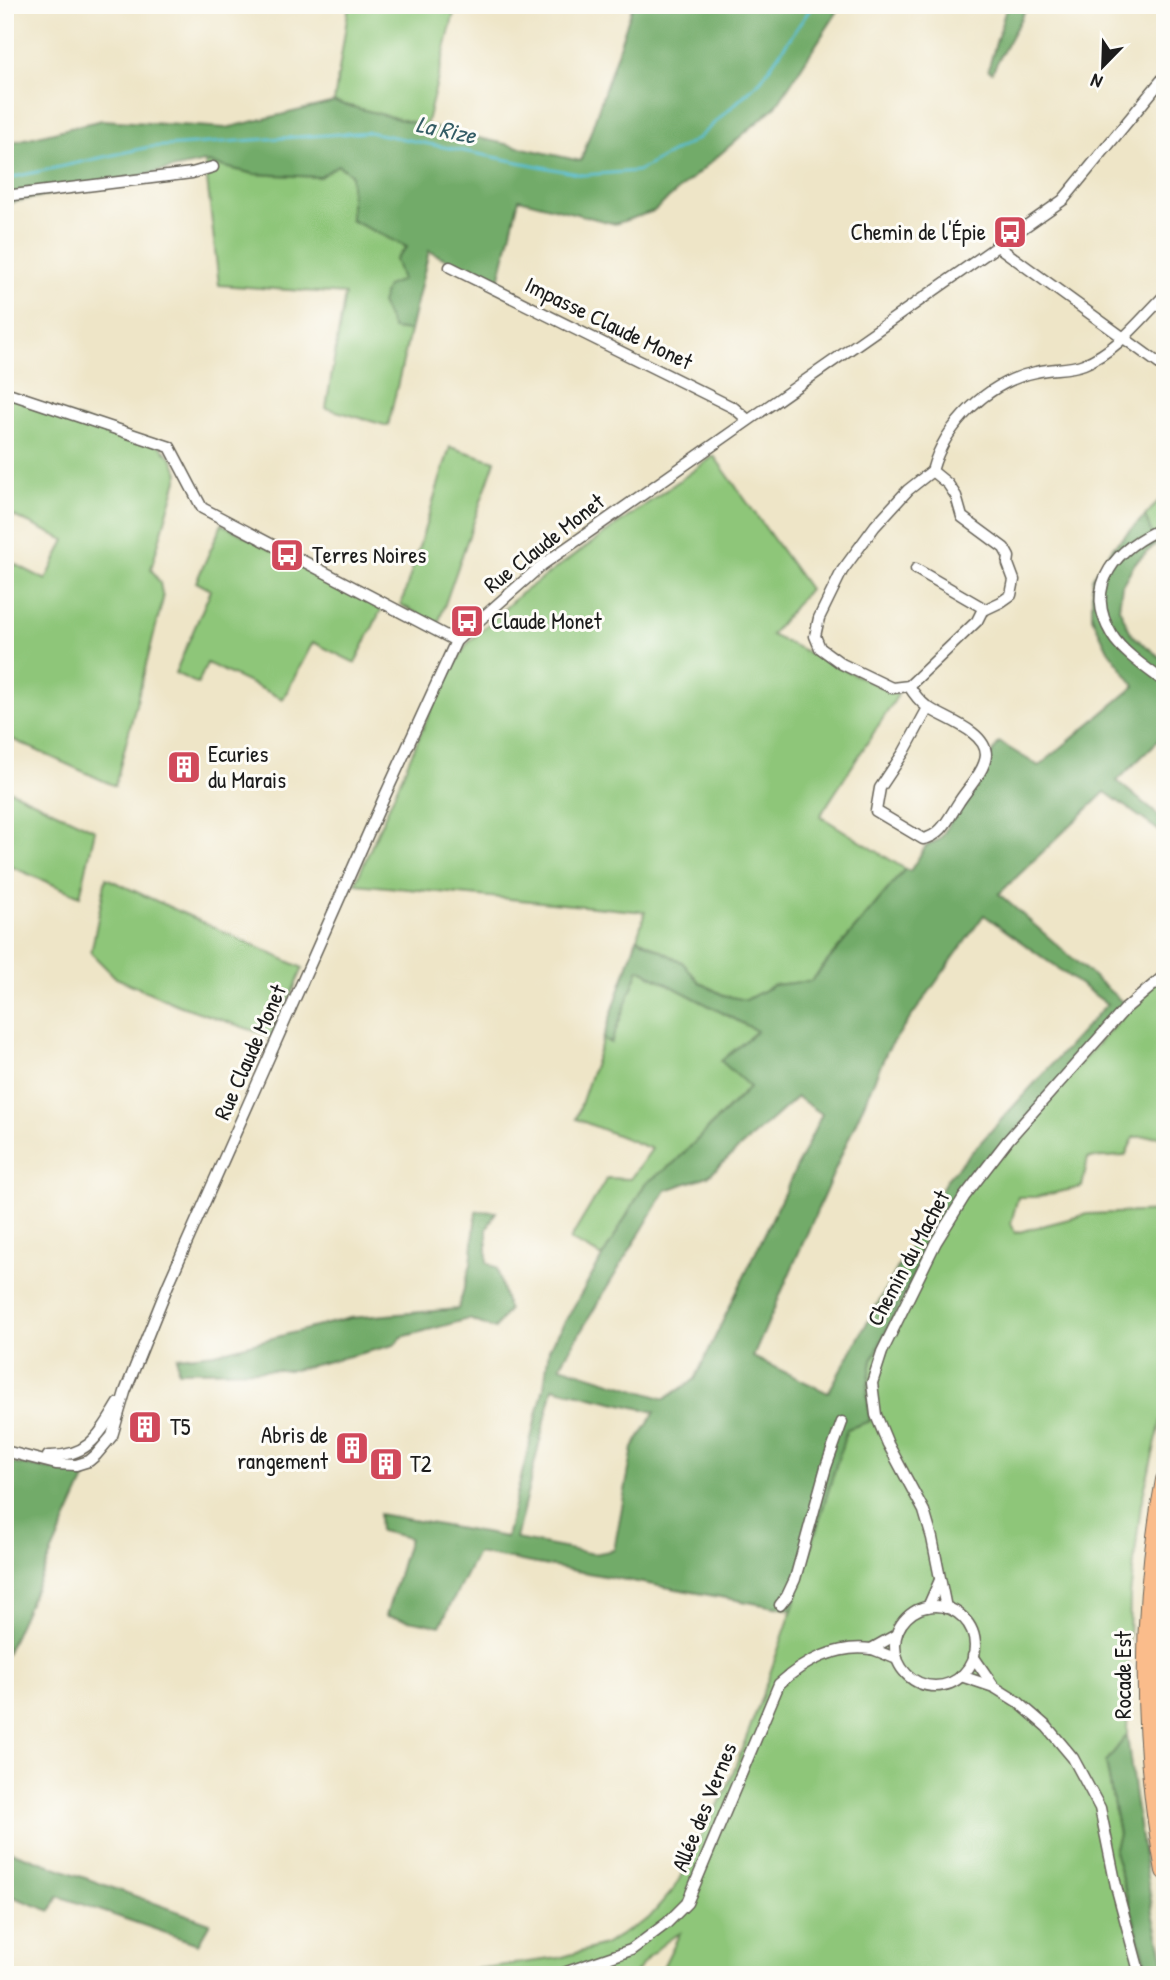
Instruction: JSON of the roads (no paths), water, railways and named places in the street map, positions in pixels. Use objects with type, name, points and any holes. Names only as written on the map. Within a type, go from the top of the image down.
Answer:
[{"type":"highway","name":"Rocade Est","points":[[1165,1480],[1149,1586],[1146,1665],[1150,1775],[1165,1871]]},
{"type":"highway","name":"Rocade Est","points":[[1165,1585],[1161,1665],[1165,1761]]},
{"type":"street","name":"Rue Claude Monet","points":[[5,1451],[28,1456],[59,1457],[82,1451],[96,1439],[125,1392],[168,1285],[456,640],[542,565],[1063,200],[1165,76]]},
{"type":"street","points":[[5,196],[192,173],[214,167]]},
{"type":"street","points":[[996,245],[1165,368]]},
{"type":"street","name":"Impasse Claude Monet","points":[[450,267],[734,408],[748,420]]},
{"type":"street","points":[[932,471],[948,484],[956,496],[962,517],[1004,548],[1014,580],[1011,595],[1001,603],[985,608],[962,635],[909,685],[892,688],[842,664],[820,649],[815,636],[819,618],[842,571],[875,526],[908,490],[932,471],[937,451],[968,410],[1013,377],[1081,366],[1107,352],[1165,295]]},
{"type":"street","points":[[5,392],[170,447],[202,508],[456,640]]},
{"type":"street","points":[[1165,527],[1131,544],[1113,561],[1104,582],[1101,600],[1104,617],[1113,637],[1142,665],[1165,682]]},
{"type":"street","points":[[916,569],[985,608]]},
{"type":"street","points":[[909,685],[916,698],[928,708],[948,717],[973,734],[983,744],[986,756],[980,770],[938,833],[923,839],[876,811],[880,788],[928,708]]},
{"type":"street","name":"Chemin du Machet","points":[[946,1608],[924,1511],[888,1444],[876,1415],[873,1383],[883,1352],[936,1242],[964,1197],[1008,1140],[1116,1019],[1165,975]]},
{"type":"street","points":[[780,1605],[788,1596],[794,1579],[826,1467],[842,1422]]},
{"type":"street","points":[[928,1606],[940,1580]]},
{"type":"street","points":[[928,1606],[946,1608],[957,1613],[972,1632],[975,1644],[973,1656],[969,1667],[950,1683],[925,1685],[903,1671],[897,1659],[896,1635],[908,1616],[928,1606]]},
{"type":"street","name":"Allée des Vernes","points":[[871,1649],[896,1635]]},
{"type":"street","name":"Allée des Vernes","points":[[558,1975],[631,1950],[667,1923],[687,1903],[776,1687],[795,1669],[838,1651],[871,1649],[897,1659]]},
{"type":"street","points":[[973,1656],[994,1687]]},
{"type":"street","points":[[961,1676],[994,1687],[1018,1702],[1048,1727],[1073,1758],[1100,1808],[1116,1886],[1140,1975]]},
{"type":"waterway","name":"La Rize","points":[[5,179],[149,147],[369,132],[583,175],[638,171],[697,139],[761,80],[813,5]]},
{"type":"place","name":"Chemin de l'Épie","points":[[1010,232]]},
{"type":"place","name":"Terres Noires","points":[[287,555]]},
{"type":"place","name":"Claude Monet","points":[[467,621]]},
{"type":"place","name":"Ecuries du Marais","points":[[184,767]]},
{"type":"place","name":"T5","points":[[145,1427]]},
{"type":"place","name":"Abris de rangement","points":[[352,1448]]},
{"type":"place","name":"T2","points":[[386,1464]]}]
